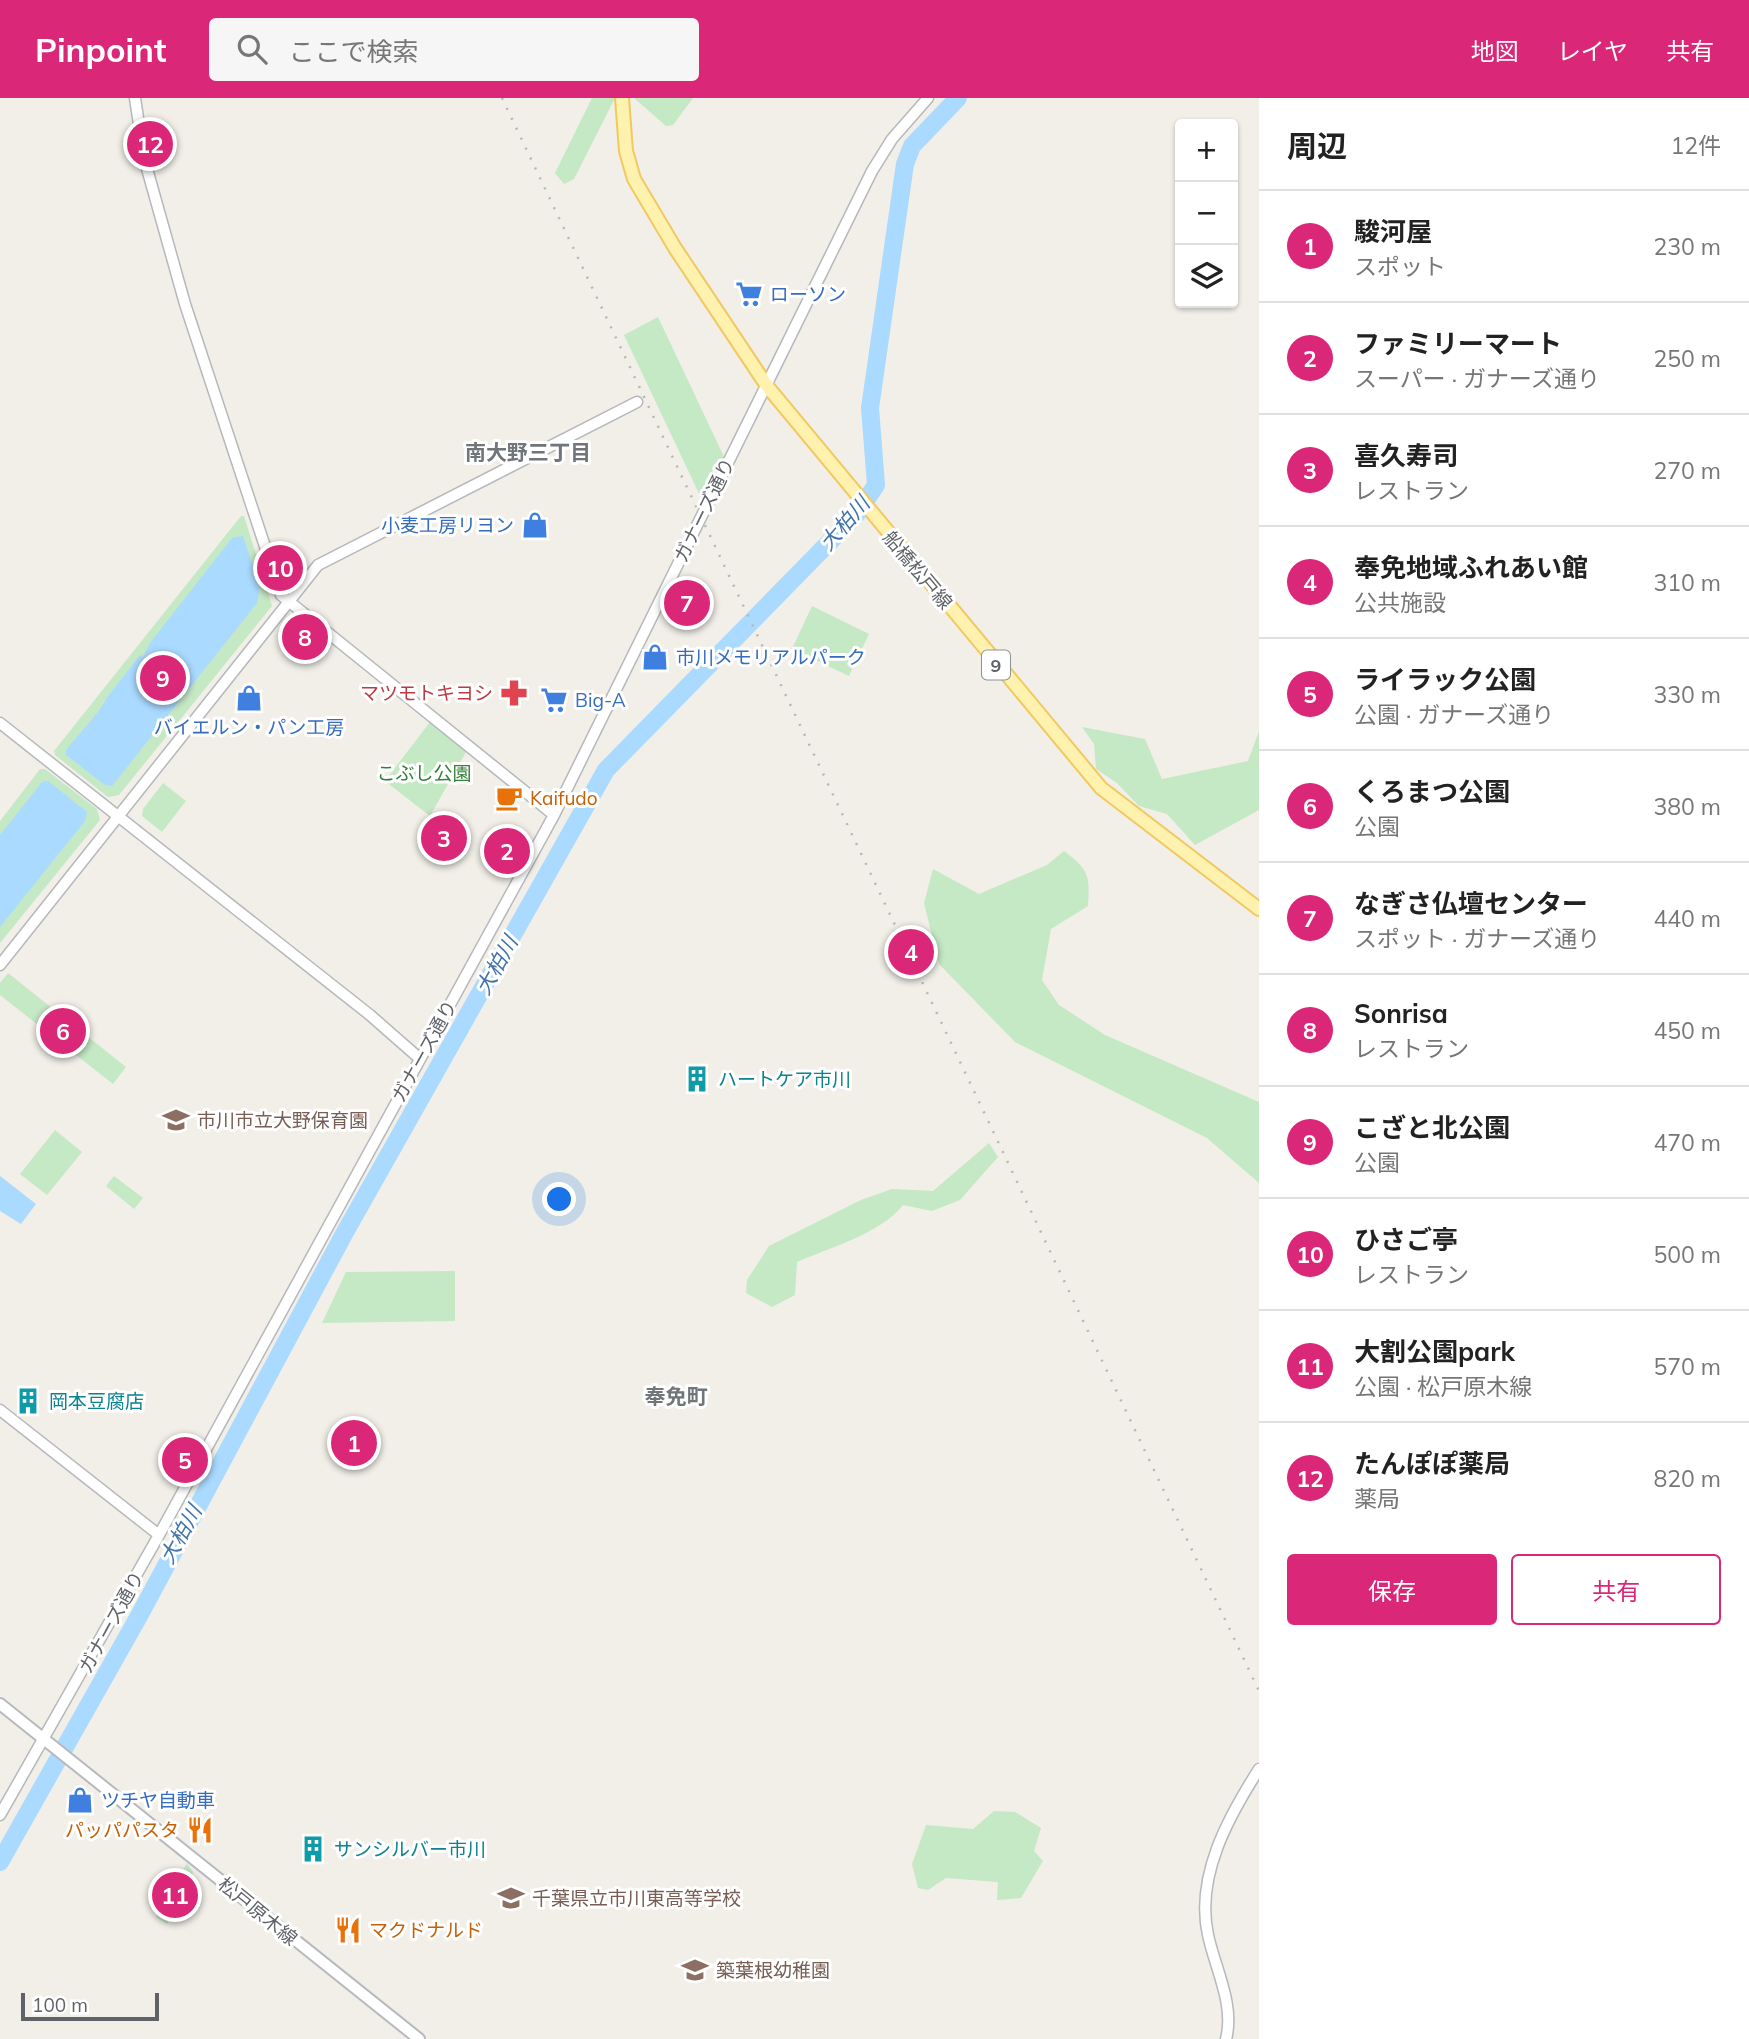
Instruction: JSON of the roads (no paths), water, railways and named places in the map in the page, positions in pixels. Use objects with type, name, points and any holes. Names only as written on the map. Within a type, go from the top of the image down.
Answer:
[{"type":"main road","name":"船橋松戸線","points":[[622,98],[625,151],[634,179],[675,248],[767,386],[1101,788],[1259,909]]},
{"type":"main road","name":"松戸原木線","points":[[0,1704],[419,2039]]},
{"type":"street","points":[[135,98],[144,158],[188,316],[278,588],[288,602],[554,815]]},
{"type":"street","name":"ガナーズ通り","points":[[0,1815],[48,1742],[554,815],[872,171],[892,139],[928,98]]},
{"type":"street","points":[[0,965],[318,565],[637,402]]},
{"type":"street","points":[[0,723],[419,1058]]},
{"type":"street","points":[[0,1410],[159,1535]]},
{"type":"street","points":[[1226,2039],[1229,2017],[1207,1933],[1207,1887],[1227,1825],[1259,1769]]},
{"type":"water","points":[[243,536],[260,587],[257,603],[112,786],[105,785],[66,755],[66,750],[100,710],[140,655],[143,657],[150,643],[232,538]]},
{"type":"water","points":[[48,781],[87,812],[85,821],[0,927],[0,835],[42,782]]},
{"type":"water","points":[[0,1176],[36,1204],[21,1224],[0,1211]]},
{"type":"waterway","name":"大柏川","points":[[0,1862],[139,1616],[344,1234],[606,770],[856,515],[876,485],[870,408],[905,164],[912,146],[958,98]]},
{"type":"railway","points":[[502,98],[1259,1691]]},
{"type":"place","name":"たんぽぽ薬局","points":[[150,144]]},
{"type":"place","name":"ローソン","points":[[749,294]]},
{"type":"place","name":"小麦工房リヨン","points":[[535,525]]},
{"type":"place","name":"ひさご亭","points":[[280,568]]},
{"type":"place","name":"なぎさ仏壇センター","points":[[687,603]]},
{"type":"place","name":"Sonrisa","points":[[305,637]]},
{"type":"place","name":"市川メモリアルパーク","points":[[655,657]]},
{"type":"place","name":"こざと北公園","points":[[163,678]]},
{"type":"place","name":"マツモトキヨシ","points":[[514,693]]},
{"type":"place","name":"バイエルン・パン工房","points":[[249,698]]},
{"type":"place","name":"Big-A","points":[[554,700]]},
{"type":"place","name":"Kaifudo","points":[[509,798]]},
{"type":"place","name":"喜久寿司","points":[[444,838]]},
{"type":"place","name":"ファミリーマート","points":[[507,851]]},
{"type":"place","name":"奉免地域ふれあい館","points":[[911,952]]},
{"type":"place","name":"くろまつ公園","points":[[63,1031]]},
{"type":"place","name":"ハートケア市川","points":[[697,1079]]},
{"type":"place","name":"市川市立大野保育園","points":[[176,1120]]},
{"type":"place","name":"岡本豆腐店","points":[[28,1401]]},
{"type":"place","name":"駿河屋","points":[[354,1443]]},
{"type":"place","name":"ライラック公園","points":[[185,1460]]},
{"type":"place","name":"ツチヤ自動車","points":[[80,1800]]},
{"type":"place","name":"パッパパスタ","points":[[200,1830]]},
{"type":"place","name":"サンシルバー市川","points":[[313,1849]]},
{"type":"place","name":"大割公園park","points":[[175,1895]]},
{"type":"place","name":"千葉県立市川東高等学校","points":[[511,1898]]},
{"type":"place","name":"マクドナルド","points":[[348,1930]]},
{"type":"place","name":"築葉根幼稚園","points":[[695,1970]]},
{"type":"district","name":"南大野三丁目","points":[[528,452]]},
{"type":"district","name":"奉免町","points":[[676,1396]]},
{"type":"park label","name":"こぶし公園","points":[[424,773]]}]
